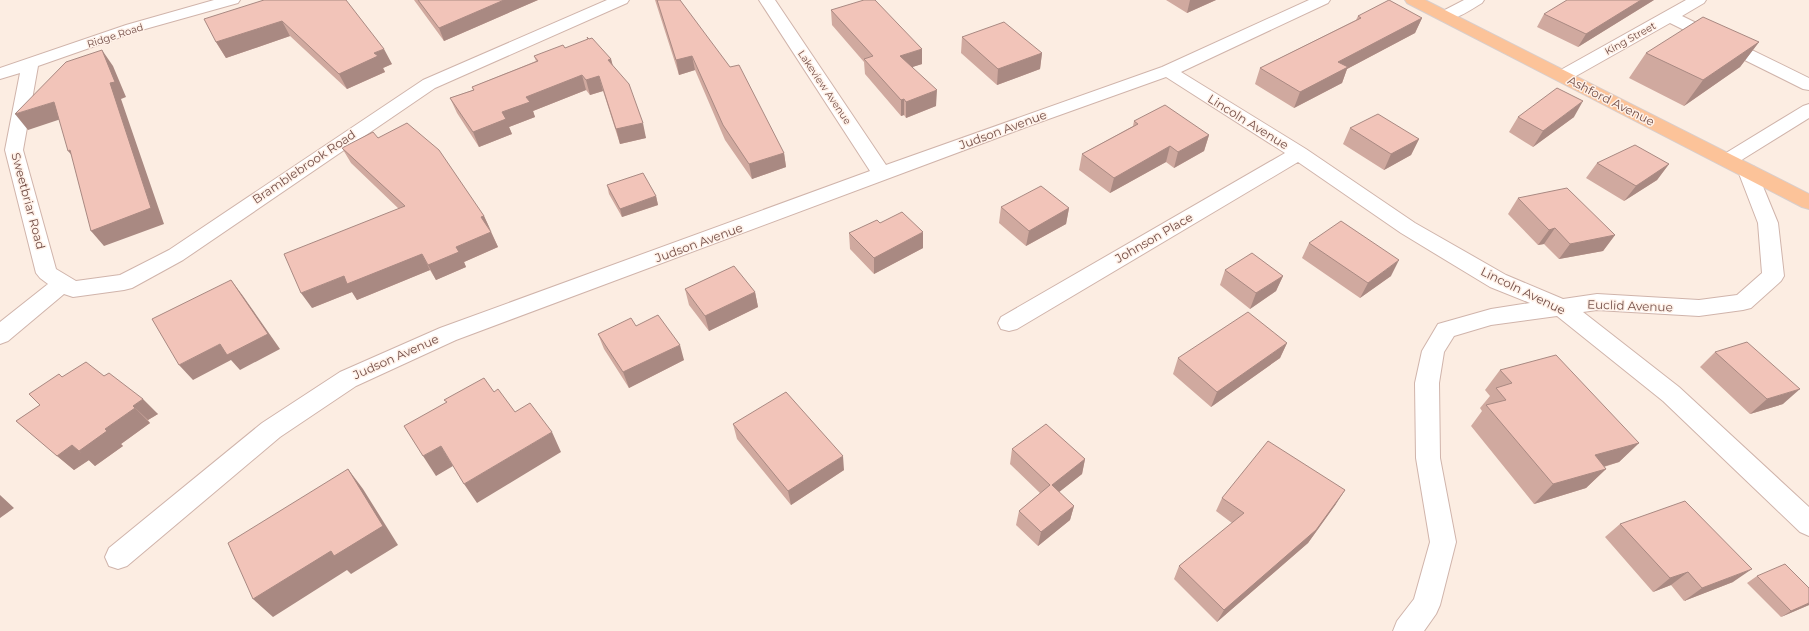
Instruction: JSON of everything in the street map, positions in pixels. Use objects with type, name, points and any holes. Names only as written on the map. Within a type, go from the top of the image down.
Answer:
[{"type":"main road","name":"Ashford Avenue","points":[[1413,0],[1809,202]]},
{"type":"street","name":"Ridge Road","points":[[0,74],[132,28],[232,0]]},
{"type":"street","name":"Bramblebrook Road","points":[[63,283],[73,289],[124,282],[176,255],[320,156],[429,84],[621,0]]},
{"type":"street","name":"Lakeview Avenue","points":[[768,0],[882,174]]},
{"type":"street","name":"Judson Avenue","points":[[118,557],[272,430],[348,379],[448,334],[776,215],[882,174],[1168,71],[1322,0]]},
{"type":"street","points":[[1445,16],[1476,0]]},
{"type":"street","name":"King Street","points":[[1562,76],[1698,0]]},
{"type":"street","points":[[1669,16],[1809,85]]},
{"type":"street","name":"Sweetbriar Road","points":[[30,64],[14,150],[47,273],[63,283]]},
{"type":"street","name":"Lincoln Avenue","points":[[1168,71],[1299,154],[1408,228],[1498,281],[1561,307],[1671,394],[1809,524]]},
{"type":"street","points":[[1728,160],[1809,110]]},
{"type":"street","name":"Johnson Place","points":[[1009,323],[1299,154]]},
{"type":"street","name":"Euclid Avenue","points":[[1407,631],[1426,605],[1442,542],[1428,458],[1428,383],[1434,351],[1446,330],[1490,318],[1597,302],[1699,308],[1743,302],[1772,276],[1768,223],[1748,171]]},
{"type":"street","points":[[0,335],[63,283]]},
{"type":"building","points":[[264,0],[346,0],[384,49],[374,53],[378,56],[339,74],[282,21],[216,42],[204,19]]},
{"type":"building","points":[[418,0],[504,0],[439,28]]},
{"type":"building","points":[[657,0],[680,0],[730,67],[739,65],[784,153],[749,164],[723,125],[692,56],[676,60]]},
{"type":"building","points":[[864,0],[875,0],[922,49],[900,56],[937,90],[906,102],[904,99],[901,100],[864,59],[873,56],[831,10]]},
{"type":"building","points":[[1389,0],[1422,18],[1338,62],[1348,67],[1300,92],[1260,68],[1361,18],[1358,16]]},
{"type":"building","points":[[1567,0],[1641,0],[1586,34],[1544,14]]},
{"type":"building","points":[[1703,17],[1759,42],[1703,80],[1646,53]]},
{"type":"building","points":[[1004,22],[1042,53],[998,69],[962,37]]},
{"type":"building","points":[[587,37],[589,39],[592,38],[611,59],[608,60],[629,84],[643,123],[616,129],[599,76],[586,80],[582,75],[526,97],[530,102],[502,112],[506,119],[473,132],[450,98],[474,90],[472,87],[538,61],[534,56],[563,45],[565,48],[588,39]]},
{"type":"building","points":[[102,50],[115,82],[110,83],[151,208],[91,231],[70,150],[68,151],[54,102],[15,114],[66,62]]},
{"type":"building","points":[[1557,88],[1583,101],[1543,131],[1518,117]]},
{"type":"building","points":[[1165,105],[1209,135],[1178,152],[1170,146],[1114,178],[1082,154],[1138,124],[1134,121]]},
{"type":"building","points":[[1378,114],[1419,139],[1391,154],[1350,128]]},
{"type":"building","points":[[407,123],[439,150],[484,216],[481,217],[491,232],[456,247],[459,252],[428,265],[422,254],[347,284],[344,276],[301,293],[284,254],[405,206],[342,148],[373,132],[378,138]]},
{"type":"building","points":[[1635,145],[1669,164],[1636,186],[1597,163]]},
{"type":"building","points":[[643,173],[656,196],[620,209],[607,185]]},
{"type":"building","points":[[1041,186],[1069,208],[1029,231],[1001,207]]},
{"type":"building","points":[[1567,188],[1615,235],[1570,244],[1555,228],[1549,230],[1518,198]]},
{"type":"building","points":[[902,212],[923,232],[874,258],[849,233],[877,220],[880,223]]},
{"type":"building","points":[[1341,221],[1399,260],[1368,283],[1309,243]]},
{"type":"building","points":[[1252,253],[1283,276],[1256,293],[1225,270]]},
{"type":"building","points":[[734,266],[755,292],[705,316],[685,289]]},
{"type":"building","points":[[231,280],[268,334],[227,355],[220,344],[179,365],[152,319]]},
{"type":"building","points":[[1248,312],[1287,343],[1217,392],[1178,358]]},
{"type":"building","points":[[658,315],[680,345],[623,372],[598,334],[631,318],[636,326]]},
{"type":"building","points":[[1747,342],[1800,389],[1767,399],[1715,352]]},
{"type":"building","points":[[1556,355],[1639,443],[1595,455],[1606,469],[1553,484],[1486,405],[1506,400],[1496,388],[1512,383],[1500,370]]},
{"type":"building","points":[[86,362],[104,376],[109,373],[143,399],[133,406],[135,408],[105,429],[107,431],[79,451],[72,445],[57,456],[16,421],[40,405],[29,394],[59,374],[62,377]]},
{"type":"building","points":[[484,378],[494,392],[498,389],[515,412],[530,403],[552,432],[464,484],[441,446],[423,456],[404,426],[447,402],[444,400]]},
{"type":"building","points":[[786,392],[843,456],[788,491],[733,424]]},
{"type":"building","points":[[1046,424],[1085,459],[1052,485],[1074,506],[1041,532],[1019,511],[1050,485],[1012,449]]},
{"type":"building","points":[[1268,441],[1345,490],[1316,530],[1224,610],[1179,566],[1244,513],[1222,498]]},
{"type":"building","points":[[348,469],[383,526],[334,556],[331,551],[253,599],[228,543]]},
{"type":"building","points":[[1685,501],[1752,569],[1702,588],[1688,572],[1670,578],[1620,524]]},
{"type":"building","points":[[1785,564],[1809,588],[1809,603],[1791,611],[1757,576]]}]
